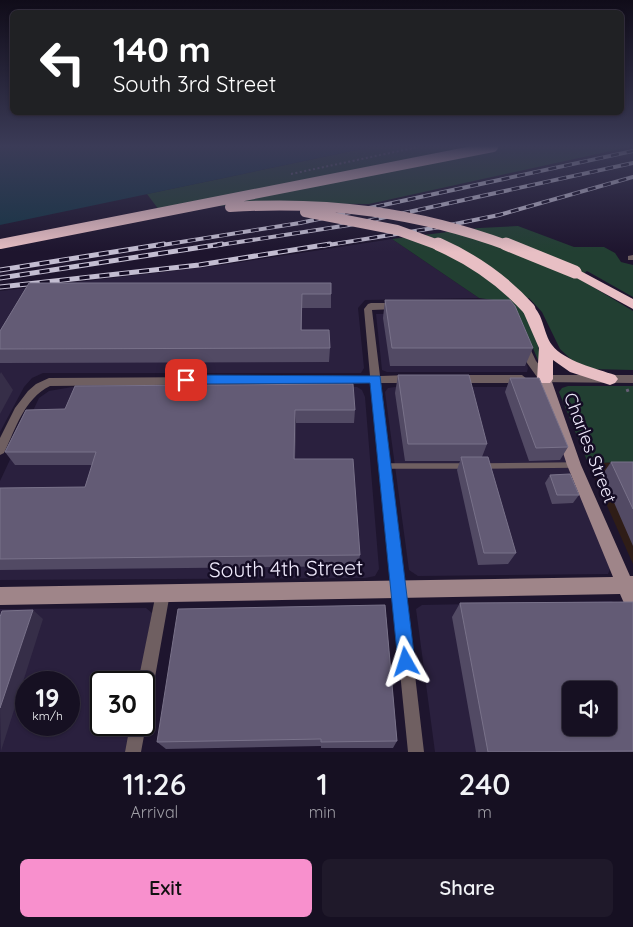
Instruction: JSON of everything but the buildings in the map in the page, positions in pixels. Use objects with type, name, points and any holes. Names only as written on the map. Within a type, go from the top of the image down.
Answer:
[{"type":"highway","points":[[0,245],[314,182]]},
{"type":"highway","points":[[0,245],[235,198]]},
{"type":"highway","points":[[154,215],[281,204],[338,205],[416,216],[460,227],[509,244],[575,272],[633,305]]},
{"type":"highway","points":[[134,218],[190,211],[266,210],[308,213],[373,224],[416,236],[478,265],[516,291],[529,309],[546,348],[545,379]]},
{"type":"highway","points":[[546,348],[574,368],[610,379]]},
{"type":"main road","name":"Charles Street","points":[[545,379],[553,409],[574,465],[629,585],[633,604]]},
{"type":"main road","name":"South 4th Street","points":[[0,596],[629,585]]},
{"type":"street","points":[[408,306],[371,306],[368,309],[416,752]]},
{"type":"street","name":"Charles Street","points":[[520,332],[532,364],[545,379]]},
{"type":"street","points":[[0,450],[28,396],[42,384],[72,380],[415,379]]},
{"type":"street","points":[[445,379],[633,379]]},
{"type":"street","points":[[148,671],[162,593]]},
{"type":"street","points":[[133,752],[136,736]]},
{"type":"lane","points":[[385,466],[574,465]]},
{"type":"path","points":[[627,389],[629,394]]},
{"type":"shaded area","points":[[392,239],[479,298],[365,300],[358,308],[364,368],[361,373],[43,373],[32,378],[24,387],[0,432],[0,291],[215,266]]},
{"type":"shaded area","points":[[376,314],[507,314],[528,368],[527,372],[387,372],[382,370]]},
{"type":"shaded area","points":[[72,387],[357,387],[362,390],[365,397],[379,569],[375,576],[365,578],[0,580],[0,481],[39,398],[49,391]]},
{"type":"shaded area","points":[[532,387],[540,393],[610,569],[608,574],[418,576],[409,570],[385,392],[388,388]]},
{"type":"shaded area","points":[[633,462],[633,564],[588,463]]},
{"type":"shaded area","points":[[611,601],[622,605],[633,752],[435,752],[416,609],[422,605]]},
{"type":"shaded area","points":[[146,608],[152,613],[141,671],[90,671],[90,736],[128,736],[125,752],[0,752],[0,609]]},
{"type":"green space","points":[[204,182],[469,182],[369,204],[263,203],[159,210],[147,194]]},
{"type":"green space","points":[[518,226],[574,247],[604,247],[615,253],[621,262],[633,265],[633,297],[587,271],[578,278],[633,311],[633,370],[590,369],[575,363],[560,349],[542,312],[529,298],[518,301],[534,332],[539,348],[540,365],[519,315],[511,306],[500,301],[479,298],[392,239],[479,228]]},
{"type":"green space","points":[[568,386],[633,386],[633,462],[588,463],[559,392],[562,388]]},
{"type":"water","points":[[0,182],[204,182],[0,225]]},
{"type":"railway","points":[[156,246],[300,223],[489,182]]},
{"type":"railway","points":[[213,246],[349,225],[546,182]]},
{"type":"railway","points":[[322,246],[440,227],[499,215],[615,182]]},
{"type":"railway","points":[[0,270],[164,244]]},
{"type":"railway","points":[[0,278],[222,244]]},
{"type":"railway","points":[[0,287],[199,265],[330,244]]},
{"type":"route","points":[[186,380],[376,379],[406,662]]}]
